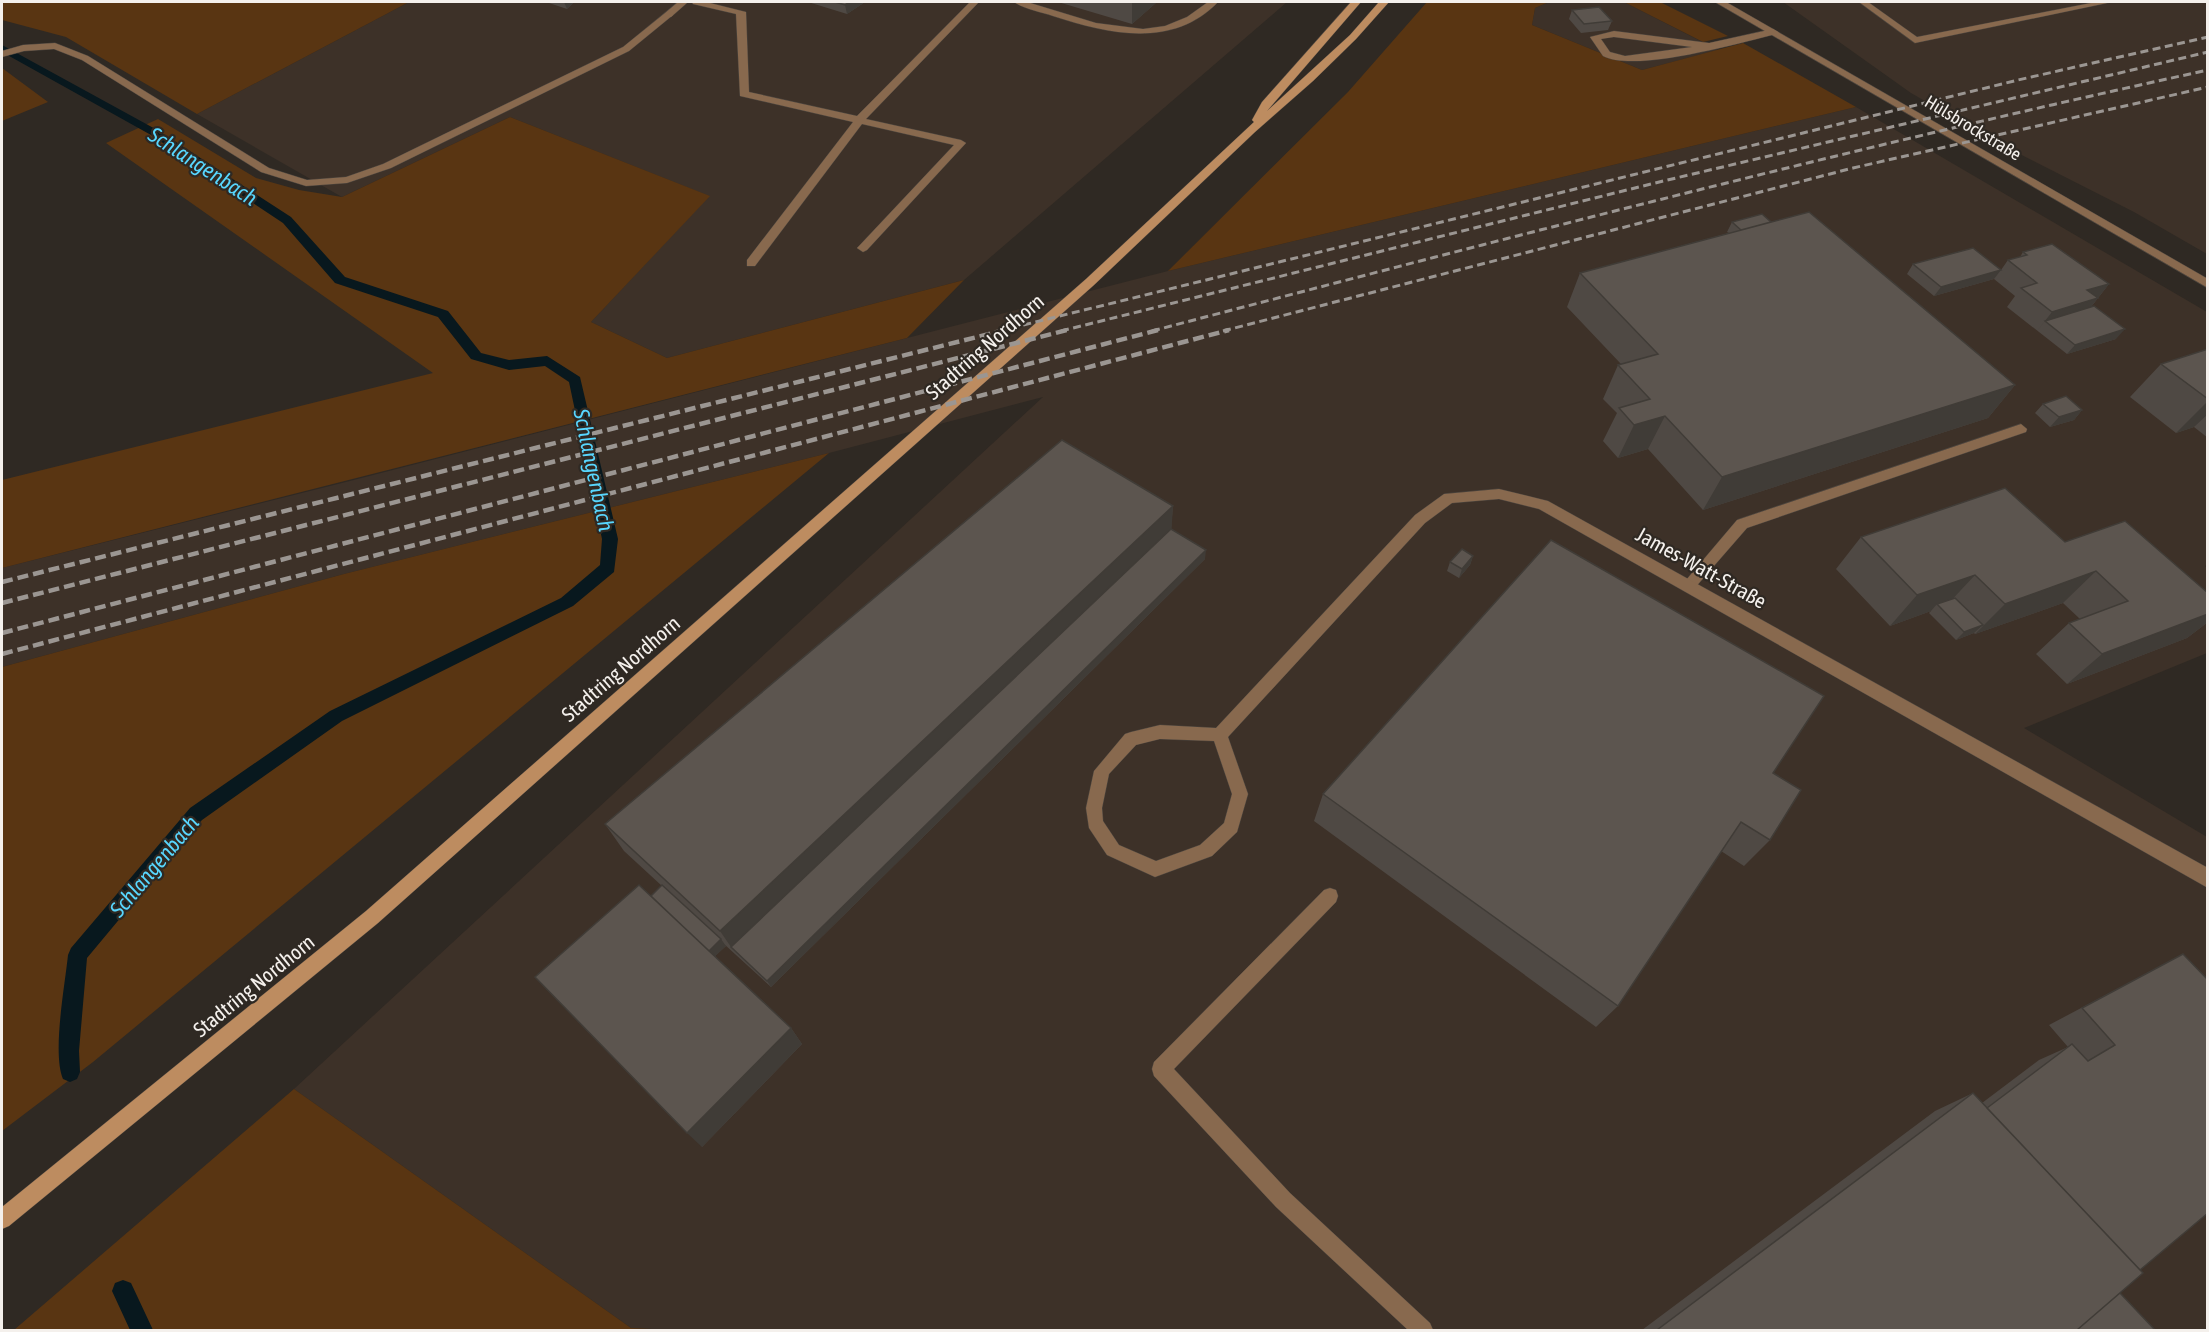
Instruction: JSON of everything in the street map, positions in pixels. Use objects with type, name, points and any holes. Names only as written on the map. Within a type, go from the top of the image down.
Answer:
[{"type":"main road","name":"Stadtring Nordhorn","points":[[1251,130],[1266,104],[1356,2]]},
{"type":"main road","name":"Stadtring Nordhorn","points":[[2,1219],[372,917],[1090,282],[1251,130],[1310,79],[1353,37],[1384,2]]},
{"type":"street","points":[[2,54],[23,48],[55,46],[86,58],[265,170],[306,183],[347,180],[387,166],[626,49],[683,2]]},
{"type":"street","points":[[696,2],[741,12],[744,94],[961,143],[863,248]]},
{"type":"street","points":[[751,263],[860,119],[975,2]]},
{"type":"street","points":[[1019,2],[1118,32],[1141,33],[1176,27],[1199,15],[1213,2]]},
{"type":"street","name":"Hülsbrockstraße","points":[[1720,2],[2208,284]]},
{"type":"street","points":[[1863,2],[1915,40],[2108,2]]},
{"type":"street","points":[[1708,46],[1614,34],[1595,37],[1599,48],[1612,57],[1631,60],[1708,46],[1773,32]]},
{"type":"street","points":[[1688,586],[1742,524],[2021,429]]},
{"type":"street","name":"James-Watt-Straße","points":[[1221,735],[1420,519],[1449,498],[1499,494],[1543,505],[2202,874],[2208,880]]},
{"type":"street","points":[[1160,732],[1221,735],[1240,794],[1231,827],[1206,851],[1155,869],[1113,850],[1095,823],[1094,808],[1102,771],[1131,739],[1160,732]]},
{"type":"street","points":[[1330,896],[1161,1069],[1283,1200],[1423,1330]]},
{"type":"shaded area","points":[[2,2],[409,2],[197,114],[66,37],[2,20]]},
{"type":"shaded area","points":[[409,2],[1287,2],[964,280],[667,358],[591,322],[709,196],[510,117],[342,197],[197,114]]},
{"type":"shaded area","points":[[1427,2],[1549,2],[1535,8],[1532,25],[1642,70],[1743,43],[1856,107],[1168,271],[1348,92]]},
{"type":"shaded area","points":[[1549,2],[1624,2],[1718,50],[1642,70],[1532,25],[1535,8]]},
{"type":"shaded area","points":[[1624,2],[1660,2],[1728,36],[1703,42]]},
{"type":"shaded area","points":[[1783,2],[2207,2],[2207,254],[2134,212],[1998,143],[1911,93]]},
{"type":"shaded area","points":[[2,68],[48,102],[2,121]]},
{"type":"shaded area","points":[[1856,107],[2207,312],[2208,565],[2205,566],[2208,569],[2207,653],[2024,728],[2207,837],[2207,1330],[671,1330],[631,1328],[294,1089],[1043,397],[344,574],[2,667],[2,568],[1168,271]]},
{"type":"shaded area","points":[[510,117],[710,196],[591,322],[667,358],[964,280],[907,338],[2,568],[2,480],[433,373],[106,143],[158,119],[256,178],[299,190],[342,197]]},
{"type":"shaded area","points":[[829,453],[93,1062],[2,1131],[2,667],[344,574]]},
{"type":"shaded area","points":[[294,1089],[631,1328],[671,1330],[14,1330]]},
{"type":"building","points":[[1599,7],[1612,21],[1584,24],[1572,10]]},
{"type":"building","points":[[1809,212],[2015,385],[1722,477],[1665,416],[1634,425],[1619,408],[1650,399],[1618,365],[1658,354],[1580,273]]},
{"type":"building","points":[[1762,214],[1771,222],[1741,230],[1732,222]]},
{"type":"building","points":[[2052,244],[2109,284],[2087,290],[2098,298],[2052,312],[2021,288],[2037,283],[2008,260],[2027,255],[2023,252]]},
{"type":"building","points":[[1973,248],[2001,270],[1941,287],[1913,264]]},
{"type":"building","points":[[2094,306],[2125,329],[2075,345],[2045,321]]},
{"type":"building","points":[[2208,349],[2208,399],[2161,364]]},
{"type":"building","points":[[2066,396],[2082,410],[2059,417],[2043,404]]},
{"type":"building","points":[[1062,440],[1173,506],[720,931],[605,824]]},
{"type":"building","points":[[2005,488],[2065,542],[2125,521],[2208,593],[2208,614],[2102,654],[2069,623],[2128,601],[2096,571],[2005,604],[1975,575],[1917,595],[1861,537]]},
{"type":"building","points":[[1171,529],[1206,550],[767,981],[731,947]]},
{"type":"building","points":[[1551,540],[1824,696],[1773,773],[1801,790],[1770,840],[1741,822],[1618,1006],[1323,794]]},
{"type":"building","points":[[1462,549],[1473,556],[1462,569],[1450,562]]},
{"type":"building","points":[[1955,598],[1983,625],[1964,632],[1937,604]]},
{"type":"building","points":[[639,885],[791,1028],[687,1133],[535,977]]},
{"type":"building","points":[[662,885],[721,939],[709,951],[651,896]]},
{"type":"building","points":[[2183,954],[2208,980],[2208,1213],[2140,1270],[1987,1108],[2072,1044],[2088,1061],[2115,1045],[2082,1008]]},
{"type":"building","points":[[1973,1093],[2143,1273],[2077,1330],[1657,1330]]},
{"type":"building","points":[[2120,1293],[2155,1330],[2077,1330]]},
{"type":"waterway","name":"Schlangenbach","points":[[2,48],[155,133],[287,220],[340,280],[443,314],[476,356],[509,365],[547,361],[575,380],[610,539],[608,568],[567,602],[336,716],[196,814],[78,955],[69,1051],[70,1072]]},
{"type":"waterway","name":"Schlangenbach","points":[[123,1291],[142,1330]]},
{"type":"railway","points":[[999,331],[2018,80],[2208,37]]},
{"type":"railway","points":[[1061,331],[1655,183],[2208,52]]},
{"type":"railway","points":[[1152,331],[1811,162],[2208,70]]},
{"type":"railway","points":[[1223,331],[1853,168],[2208,87]]},
{"type":"railway","points":[[2,582],[1005,330]]},
{"type":"railway","points":[[2,603],[1067,330]]},
{"type":"railway","points":[[2,633],[1158,330]]},
{"type":"railway","points":[[2,654],[1229,330]]}]
